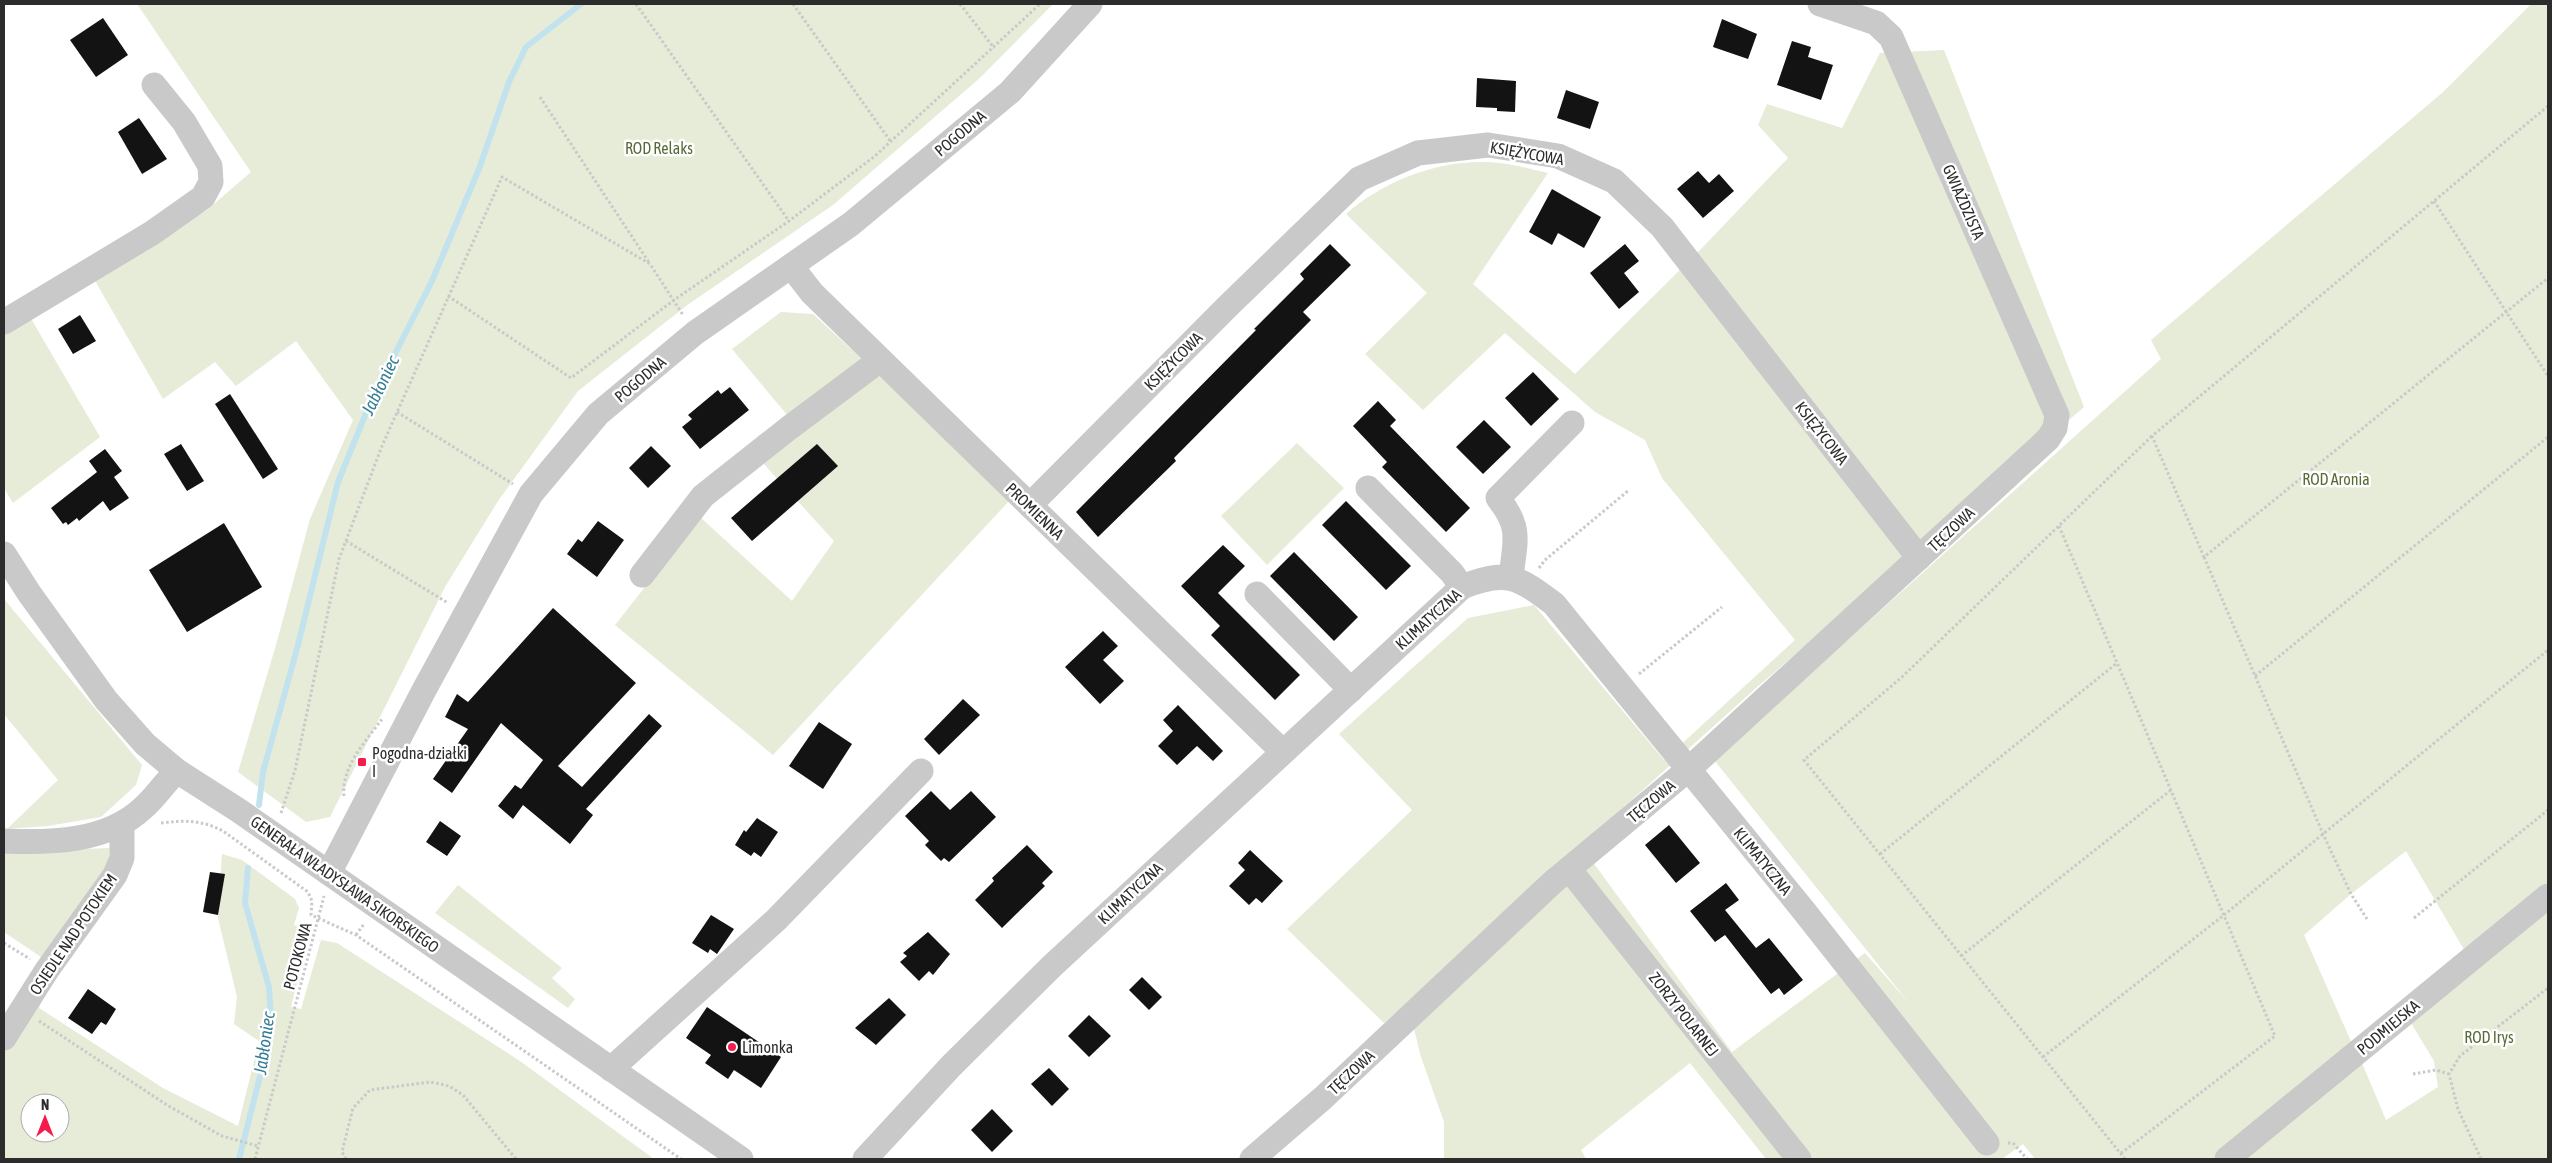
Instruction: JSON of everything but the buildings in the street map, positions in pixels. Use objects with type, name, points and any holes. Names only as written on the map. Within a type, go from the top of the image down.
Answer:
[{"type":"street","name":"POGODNA","points":[[329,873],[423,692],[531,494],[598,414],[694,333],[851,224],[1010,92],[1090,4]]},
{"type":"street","name":"GWIAŹDZISTA","points":[[1820,4],[1876,24],[1891,37],[2057,415],[2055,428],[2048,439]]},
{"type":"street","points":[[4,322],[152,233],[203,197],[211,182],[210,166],[184,122],[154,86]]},
{"type":"street","name":"KSIĘŻYCOWA","points":[[1030,505],[1359,179],[1418,153],[1488,144],[1558,156],[1614,181],[1662,227],[1919,558]]},
{"type":"street","name":"PROMIENNA","points":[[791,266],[812,294],[1283,752]]},
{"type":"street","points":[[642,575],[703,496],[789,428],[880,360]]},
{"type":"street","points":[[1518,581],[1516,535],[1510,514],[1498,498],[1572,423]]},
{"type":"street","name":"TĘCZOWA","points":[[1252,1159],[1323,1098],[1569,869],[1689,769],[2048,439]]},
{"type":"street","points":[[1368,488],[1452,572],[1462,587]]},
{"type":"street","name":"GENERAŁA WŁADYSŁAWA SIKORSKIEGO","points":[[4,554],[29,593],[106,700],[145,744],[177,771],[274,835],[741,1159]]},
{"type":"street","name":"KLIMATYCZNA","points":[[866,1159],[951,1066],[1052,966],[1462,587],[1486,577],[1518,581],[1554,604],[1689,769],[1987,1143]]},
{"type":"street","points":[[1257,594],[1351,690]]},
{"type":"street","points":[[4,841],[85,838],[131,818],[177,771]]},
{"type":"street","points":[[611,1069],[776,920],[921,771]]},
{"type":"street","name":"OSIEDLE NAD POTOKIEM","points":[[4,1038],[47,970],[115,875],[122,858],[131,818]]},
{"type":"street","name":"ZORZY POLARNEJ","points":[[1569,869],[1799,1159]]},
{"type":"street","name":"PODMIEJSKA","points":[[2227,1159],[2548,896]]},
{"type":"path","points":[[636,4],[789,221]]},
{"type":"path","points":[[793,4],[891,142]]},
{"type":"path","points":[[960,4],[994,48]]},
{"type":"path","points":[[448,296],[571,378],[674,300],[789,221],[891,142],[1040,4]]},
{"type":"path","points":[[540,97],[694,333]]},
{"type":"path","points":[[2125,1159],[1804,760],[1901,678],[2152,436],[2548,106]]},
{"type":"path","points":[[274,835],[295,770],[339,559],[397,412],[502,177],[650,264]]},
{"type":"path","points":[[2434,201],[2548,376]]},
{"type":"path","points":[[2204,557],[2548,278]]},
{"type":"path","points":[[397,412],[531,494]]},
{"type":"path","points":[[2152,436],[2323,834],[2351,894],[2367,919]]},
{"type":"path","points":[[2255,676],[2548,437]]},
{"type":"path","points":[[1518,581],[1629,490]]},
{"type":"path","points":[[2059,526],[2275,1036],[2120,1154]]},
{"type":"path","points":[[346,541],[467,614]]},
{"type":"path","points":[[1623,687],[1722,607]]},
{"type":"path","points":[[2043,1058],[2224,915],[2548,650]]},
{"type":"path","points":[[1880,854],[2117,663]]},
{"type":"path","points":[[1962,956],[2171,790]]},
{"type":"path","points":[[2414,918],[2548,810]]},
{"type":"path","points":[[131,818],[153,823],[188,820],[209,823],[224,831],[308,892],[312,901],[311,915],[356,935],[681,1159]]},
{"type":"path","name":"POTOKOWA","points":[[255,1159],[320,918],[329,873]]},
{"type":"path","points":[[4,943],[47,970]]},
{"type":"path","points":[[2481,1159],[2458,1109],[2449,1074],[2460,1056],[2548,988]]},
{"type":"path","points":[[22,1010],[167,1105],[222,1136],[258,1146]]},
{"type":"path","points":[[2414,1074],[2436,1070],[2449,1074]]},
{"type":"path","points":[[346,1159],[342,1152],[353,1108],[370,1090],[430,1082],[449,1086],[463,1095],[516,1159]]},
{"type":"green space","name":"ROD Relaks","points":[[137,4],[1053,4],[981,77],[833,205],[686,306],[578,391],[498,501],[445,587],[330,817],[306,822],[238,772],[276,645],[310,519],[353,420],[296,341],[236,386],[215,362],[163,399],[94,279],[207,210],[251,172]]},
{"type":"green space","name":"ROD Aronia","points":[[2531,4],[2548,4],[2548,886],[2466,953],[2406,851],[2351,894],[2304,935],[2353,1046],[2213,1159],[2035,1159],[2023,1144],[2002,1159],[1766,1159],[1690,1063],[1581,1150],[1586,1159],[1444,1159],[1444,1122],[1421,1057],[1414,1029],[1592,861],[1732,1052],[1865,953],[1909,1003],[1714,760],[2161,359],[2151,340],[2442,93]]},
{"type":"green space","points":[[1944,50],[2084,407],[1756,688],[1384,1023],[1287,929],[1412,810],[1339,734],[1468,618],[1534,605],[1664,760],[1795,640],[1662,478],[1645,440],[1595,412],[1505,333],[1423,410],[1365,354],[1427,293],[1346,214],[1381,189],[1421,172],[1443,166],[1486,162],[1512,165],[1548,173],[1473,284],[1575,374],[1702,248],[1788,158],[1758,125],[1767,104],[1842,128],[1880,53]]},
{"type":"green space","points":[[781,312],[813,314],[864,361],[788,416],[732,349]]},
{"type":"green space","points":[[30,317],[100,437],[13,503],[4,488],[4,333]]},
{"type":"green space","points":[[878,375],[1010,500],[773,755],[615,625],[700,517],[792,601],[834,541],[762,462]]},
{"type":"green space","points":[[1297,443],[1344,488],[1267,565],[1221,516]]},
{"type":"green space","points":[[4,599],[142,765],[136,785],[101,817],[48,826],[7,829],[58,780],[4,714]]},
{"type":"green space","points":[[110,848],[108,867],[44,959],[4,932],[4,852]]},
{"type":"green space","points":[[222,854],[242,860],[295,899],[299,908],[294,925],[310,931],[291,1007],[301,1009],[321,940],[337,943],[520,1061],[654,1159],[4,1159],[4,1052],[49,974],[39,1008],[163,1088],[238,1126],[259,1041],[234,1024],[237,997],[218,918]]},
{"type":"green space","points":[[458,885],[562,968],[552,978],[575,999],[568,1008],[435,913]]},
{"type":"green space","name":"ROD Irys","points":[[2548,910],[2548,1159],[2242,1159],[2362,1063],[2386,1120],[2438,1087],[2434,1061],[2411,1023]]},
{"type":"waterway","name":"Jabłoniec","points":[[259,805],[263,772],[298,645],[338,482],[371,401],[432,281],[479,169],[509,82],[526,47],[581,4]]},
{"type":"waterway","name":"Jabłoniec","points":[[239,1159],[267,1049],[271,1018],[269,987],[245,903],[248,868]]},
{"type":"place","name":"Pogodna-działki I","points":[[362,762]]},
{"type":"place","name":"Limonka","points":[[732,1047]]}]
